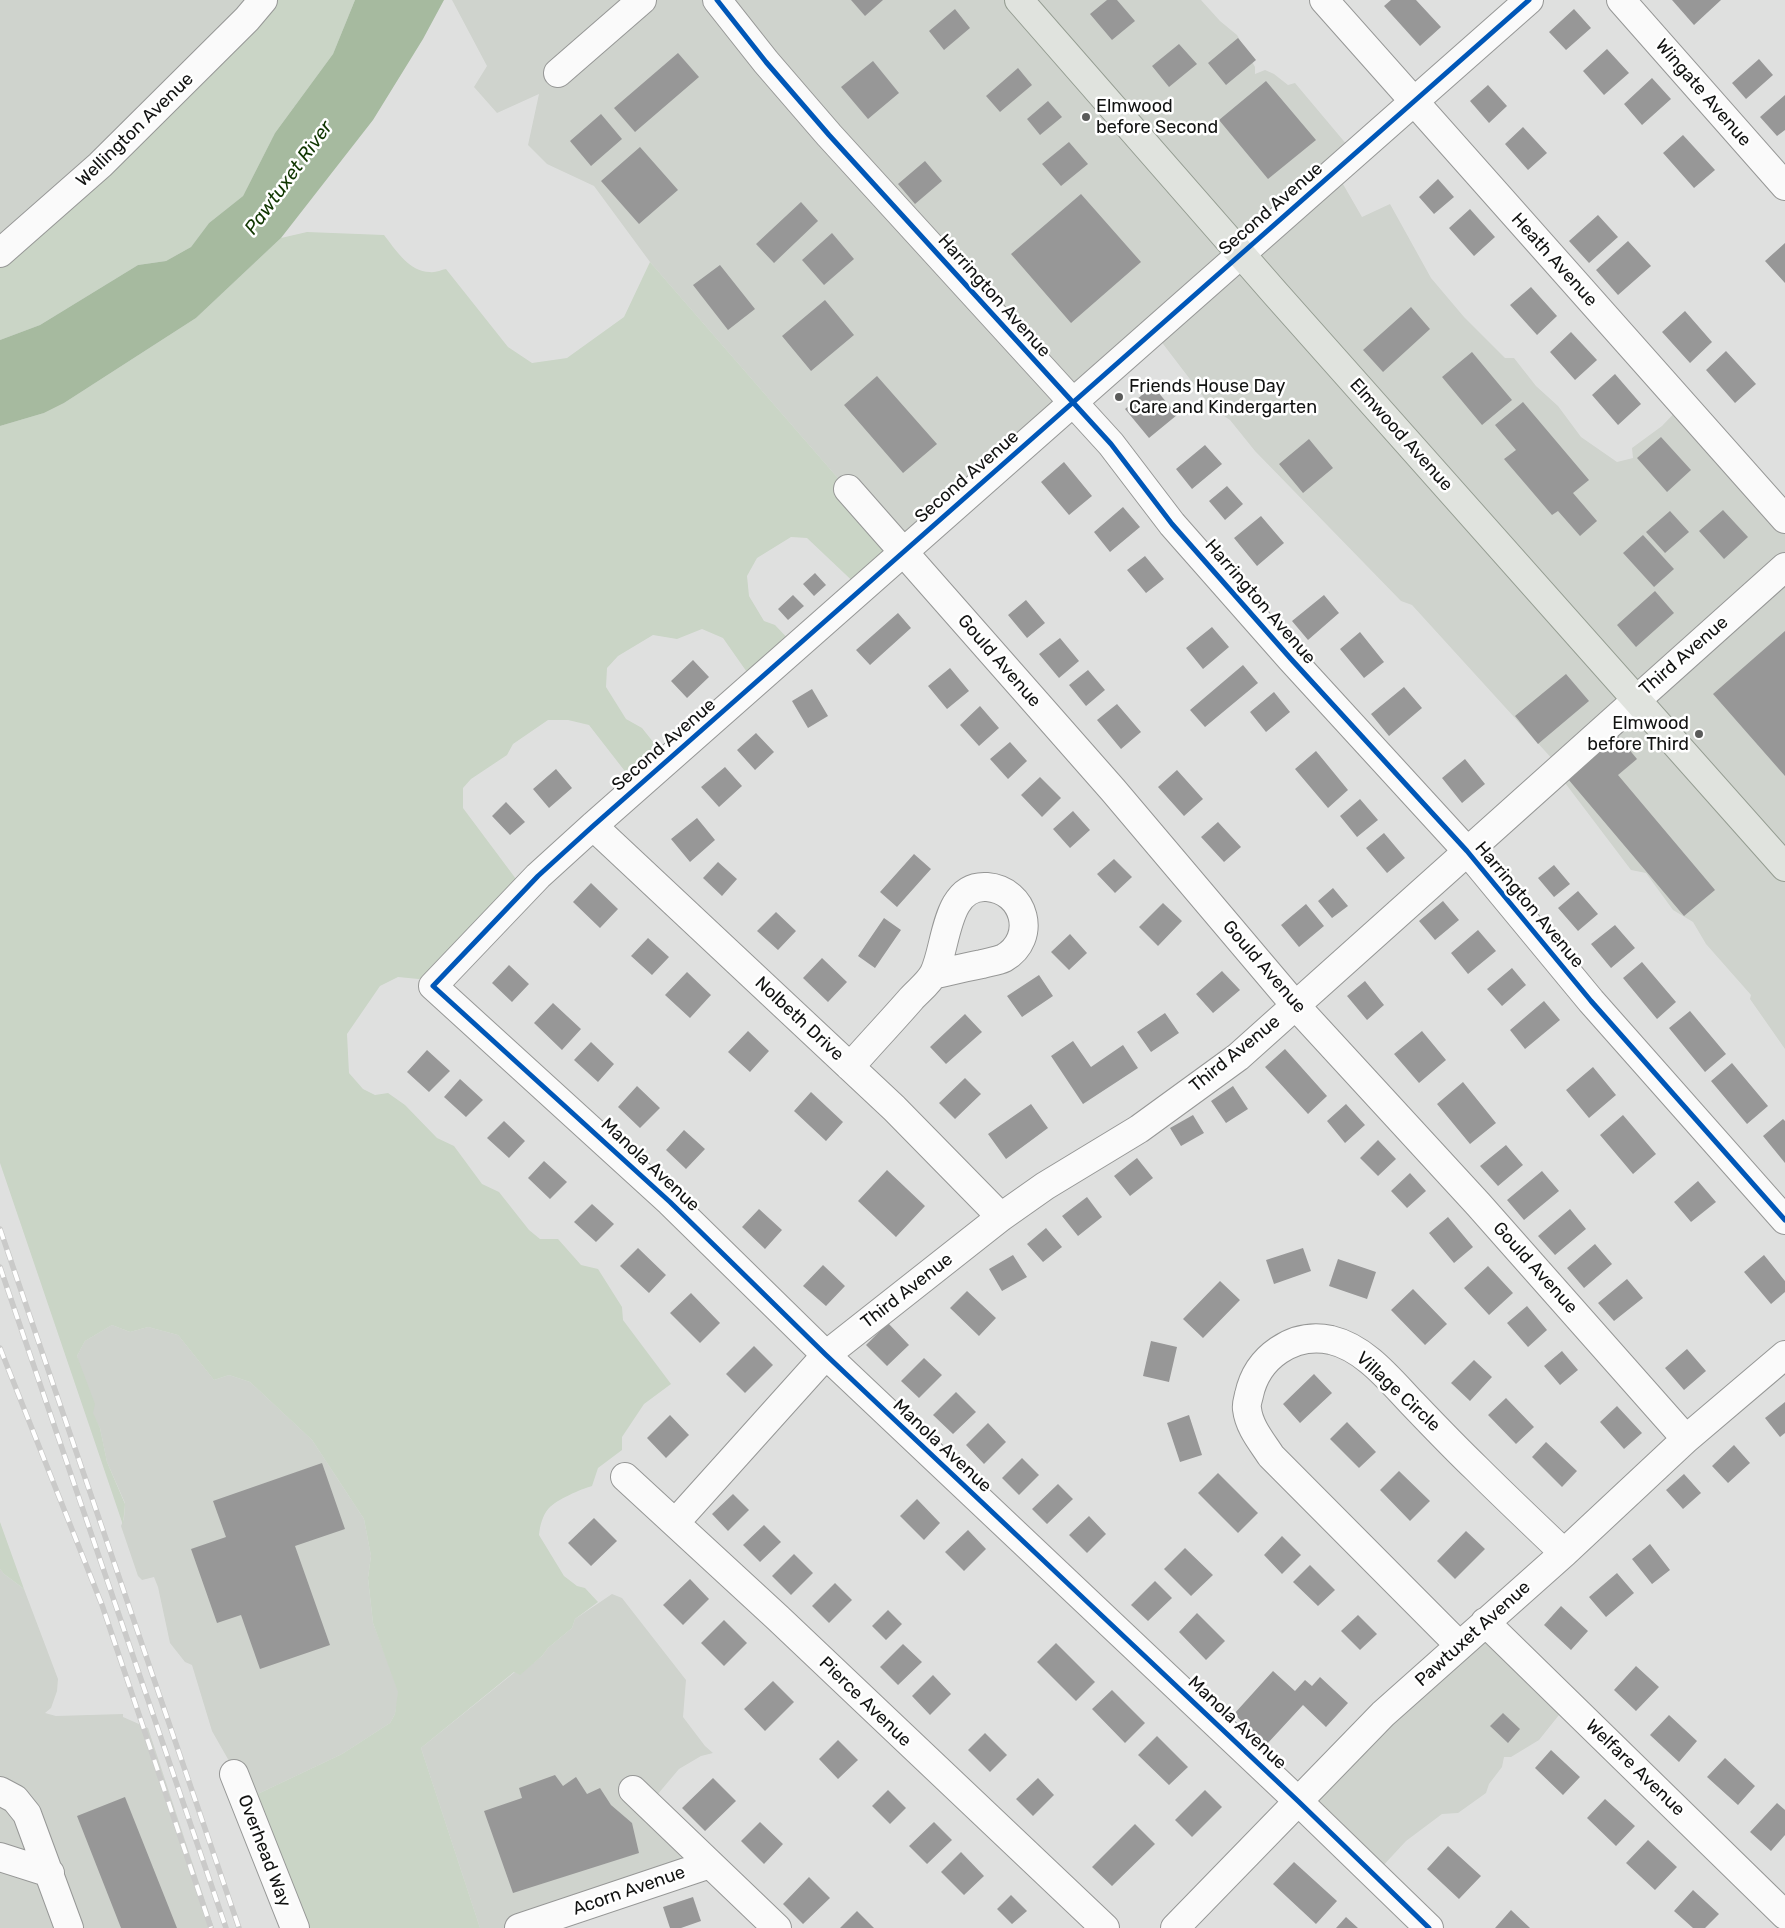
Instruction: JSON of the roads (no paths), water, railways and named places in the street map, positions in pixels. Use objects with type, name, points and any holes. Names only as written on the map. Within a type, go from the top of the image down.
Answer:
[{"type":"main road","name":"Elmwood Avenue","points":[[1019,0],[1241,254],[1785,868]]},
{"type":"street","name":"Wellington Avenue","points":[[4,242],[100,165],[247,19],[263,0]]},
{"type":"street","points":[[558,73],[642,0]]},
{"type":"street","name":"Harrington Avenue","points":[[716,0],[829,135],[1111,444],[1186,539],[1291,659],[1467,852],[1591,1001],[1785,1220]]},
{"type":"street","name":"Heath Avenue","points":[[1324,0],[1785,519]]},
{"type":"street","name":"Second Avenue","points":[[433,986],[538,876],[593,826],[1529,0]]},
{"type":"street","name":"Wingate Avenue","points":[[1621,0],[1785,186]]},
{"type":"street","name":"Gould Avenue","points":[[848,489],[1113,790],[1295,1004],[1478,1204],[1686,1438]]},
{"type":"street","name":"Third Avenue","points":[[675,1523],[826,1355],[1001,1217],[1045,1186],[1139,1129],[1238,1056],[1785,567]]},
{"type":"street","name":"Nolbeth Drive","points":[[593,826],[894,1108],[1001,1217]]},
{"type":"street","points":[[850,1067],[934,975]]},
{"type":"street","name":"Manola Avenue","points":[[433,986],[670,1202],[826,1355],[1298,1800],[1429,1928]]},
{"type":"street","name":"Village Circle","points":[[1459,1645],[1271,1456],[1254,1431],[1246,1409],[1251,1385],[1263,1364],[1273,1353],[1294,1342],[1314,1338],[1332,1340],[1358,1351],[1380,1369],[1477,1469],[1564,1553]]},
{"type":"street","name":"Pawtuxet Avenue","points":[[1176,1928],[1383,1714],[1564,1553],[1686,1438],[1785,1355]]},
{"type":"street","name":"Pierce Avenue","points":[[625,1477],[1105,1928]]},
{"type":"street","name":"Welfare Avenue","points":[[1485,1622],[1782,1905]]},
{"type":"street","name":"Overhead Way","points":[[234,1774],[294,1928]]},
{"type":"street","points":[[633,1790],[777,1928]]},
{"type":"street","points":[[0,1791],[15,1799],[27,1814],[69,1928]]},
{"type":"street","points":[[0,1857],[50,1873]]},
{"type":"street","name":"Acorn Avenue","points":[[519,1928],[710,1864]]},
{"type":"water","name":"Pawtuxet River","points":[[355,0],[444,0],[423,39],[373,120],[281,238],[196,318],[64,403],[44,413],[0,426],[0,340],[40,325],[138,265],[166,261],[191,247],[209,223],[243,196],[275,133],[333,54]]},
{"type":"railway","points":[[0,1229],[239,1928]]},
{"type":"railway","points":[[0,1267],[226,1928]]},
{"type":"railway","points":[[0,1348],[102,1605],[211,1928]]},
{"type":"place","name":"Elmwood before Second","points":[[1086,117]]},
{"type":"place","name":"Friends House Day Care and Kindergarten","points":[[1119,397]]},
{"type":"place","name":"Elmwood before Third","points":[[1699,734]]}]
